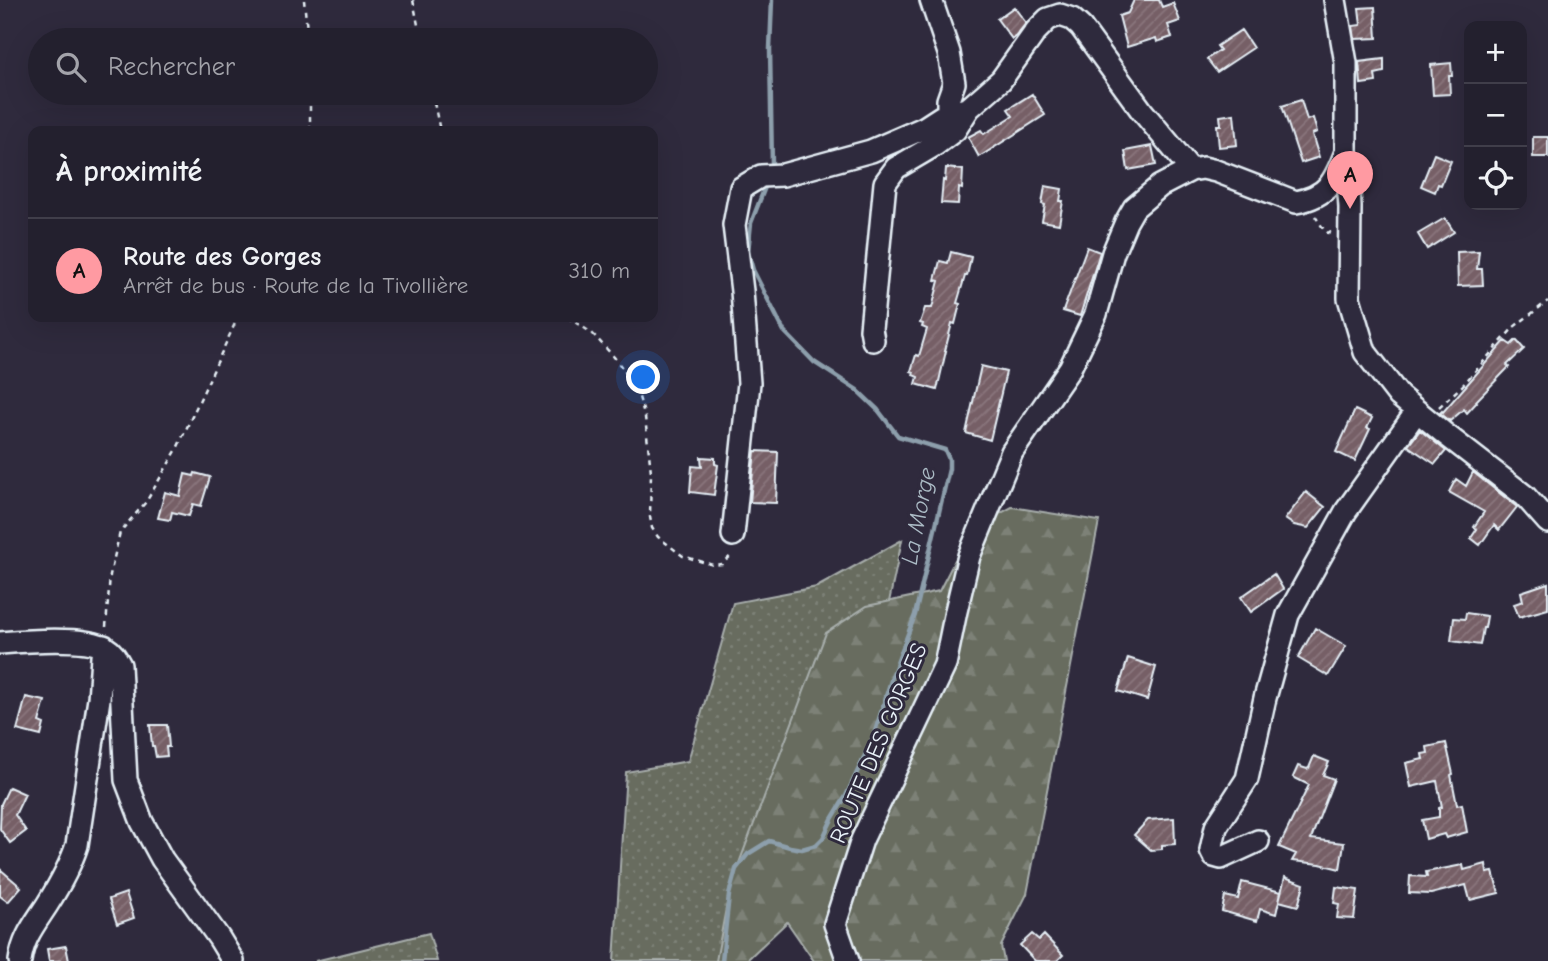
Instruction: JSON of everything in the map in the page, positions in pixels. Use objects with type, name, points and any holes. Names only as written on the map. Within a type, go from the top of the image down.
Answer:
[{"type":"street","points":[[931,0],[949,53],[954,83],[948,100],[947,115]]},
{"type":"street","points":[[1335,0],[1346,63],[1346,152],[1350,207],[1349,298],[1365,352],[1399,396],[1525,496],[1548,522]]},
{"type":"street","points":[[873,340],[874,290],[885,183],[896,168],[955,130],[970,108],[1001,80],[1048,19],[1059,15],[1072,19],[1081,27],[1142,111],[1191,170],[1216,171],[1296,202],[1310,199],[1329,186],[1336,178],[1346,152]]},
{"type":"street","points":[[733,535],[749,383],[734,225],[741,188],[761,176],[783,174],[871,150],[925,128],[941,117],[970,108]]},
{"type":"street","name":"ROUTE DES GORGES","points":[[848,961],[835,924],[862,839],[945,665],[969,556],[1012,452],[1070,368],[1096,314],[1113,253],[1134,208],[1160,186],[1191,170]]},
{"type":"street","points":[[1258,841],[1221,858],[1213,856],[1211,850],[1216,827],[1247,779],[1265,698],[1288,615],[1346,511],[1421,415]]},
{"type":"street","points":[[0,643],[34,640],[85,642],[104,646],[113,654],[120,665],[126,780],[142,822],[162,859],[233,961]]},
{"type":"street","points":[[20,961],[26,935],[70,866],[77,845],[99,699],[104,646]]},
{"type":"path","points":[[304,0],[307,28]]},
{"type":"path","points":[[413,0],[419,28]]},
{"type":"path","points":[[310,105],[310,126]]},
{"type":"path","points":[[435,105],[439,126]]},
{"type":"path","points":[[1296,202],[1315,216],[1325,231],[1328,233],[1334,228]]},
{"type":"path","points":[[1421,415],[1462,386],[1514,327],[1548,301]]},
{"type":"path","points":[[104,646],[110,575],[120,532],[146,502],[176,451],[236,322]]},
{"type":"path","points":[[576,322],[592,333],[614,357],[629,376],[638,394],[645,417],[651,472],[650,517],[652,528],[658,537],[683,556],[713,565],[722,564],[732,557],[735,549],[733,535]]},
{"type":"green space","points":[[1012,507],[1099,521],[1027,894],[1001,946],[1004,961],[814,961],[787,922],[748,961],[716,961],[730,887],[826,633],[867,606],[939,591],[971,529]]},
{"type":"green space","points":[[902,540],[884,626],[740,961],[614,961],[626,772],[688,761],[733,603],[817,587]]},
{"type":"green space","points":[[429,933],[437,961],[315,961]]},
{"type":"building","points":[[1134,0],[1159,0],[1162,7],[1173,3],[1180,21],[1168,25],[1172,37],[1157,42],[1156,38],[1127,47],[1119,16],[1128,13]]},
{"type":"building","points":[[1014,7],[1026,23],[1012,39],[997,19]]},
{"type":"building","points":[[1375,7],[1377,38],[1355,39],[1353,26],[1361,25],[1359,8]]},
{"type":"building","points":[[1241,30],[1253,48],[1217,72],[1207,59],[1220,50],[1217,46]]},
{"type":"building","points":[[1384,59],[1384,72],[1375,74],[1376,82],[1361,84],[1359,62]]},
{"type":"building","points":[[1451,63],[1450,94],[1433,95],[1431,65]]},
{"type":"building","points":[[1032,94],[1045,115],[979,157],[968,137],[981,130],[984,134],[1013,116],[1008,109]]},
{"type":"building","points":[[1301,100],[1307,120],[1313,118],[1317,132],[1312,134],[1319,157],[1301,163],[1282,106]]},
{"type":"building","points":[[1234,114],[1237,145],[1219,147],[1217,125],[1221,125],[1220,116]]},
{"type":"building","points":[[1533,137],[1548,137],[1548,157],[1533,157]]},
{"type":"building","points":[[1152,146],[1156,165],[1128,170],[1125,151]]},
{"type":"building","points":[[1434,154],[1451,161],[1441,185],[1438,184],[1435,192],[1421,186]]},
{"type":"building","points":[[946,168],[963,170],[958,204],[941,203]]},
{"type":"building","points":[[1045,186],[1062,189],[1059,224],[1042,221]]},
{"type":"building","points":[[1445,218],[1454,232],[1427,249],[1418,234]]},
{"type":"building","points":[[1087,247],[1100,252],[1080,316],[1063,311]]},
{"type":"building","points":[[1479,251],[1477,269],[1482,269],[1483,285],[1458,286],[1457,252]]},
{"type":"building","points":[[951,252],[971,257],[957,303],[960,304],[955,324],[952,323],[937,390],[916,384],[918,377],[911,371],[916,355],[919,356],[927,329],[920,323],[925,308],[932,308],[939,281],[935,280],[940,261],[948,263]]},
{"type":"building","points":[[1516,340],[1524,349],[1467,413],[1464,409],[1450,421],[1440,413],[1505,341],[1511,345]]},
{"type":"building","points":[[981,366],[1006,372],[990,440],[966,433]]},
{"type":"building","points":[[1355,410],[1372,418],[1367,428],[1370,429],[1355,461],[1336,452]]},
{"type":"building","points":[[1420,430],[1446,451],[1435,464],[1408,446]]},
{"type":"building","points":[[755,451],[778,452],[776,503],[750,502]]},
{"type":"building","points":[[701,457],[715,458],[715,464],[718,465],[714,495],[690,492],[692,466],[702,467]]},
{"type":"building","points":[[1473,472],[1517,507],[1499,530],[1494,525],[1480,545],[1471,538],[1477,529],[1474,527],[1484,512],[1449,492],[1456,479],[1466,486]]},
{"type":"building","points":[[195,473],[210,477],[201,506],[193,504],[189,516],[172,512],[170,520],[158,518],[165,492],[180,496],[185,474],[194,476]]},
{"type":"building","points":[[1306,492],[1325,507],[1308,528],[1294,525],[1285,519]]},
{"type":"building","points":[[1274,574],[1283,589],[1251,612],[1241,597]]},
{"type":"building","points":[[1548,583],[1548,609],[1519,617],[1514,604],[1523,601],[1521,592]]},
{"type":"building","points":[[1466,613],[1487,616],[1480,645],[1451,641],[1454,618],[1465,619]]},
{"type":"building","points":[[1315,628],[1346,646],[1328,676],[1298,658]]},
{"type":"building","points":[[1128,658],[1156,667],[1147,700],[1118,691]]},
{"type":"building","points":[[26,697],[45,701],[39,722],[44,724],[41,736],[17,730]]},
{"type":"building","points":[[150,725],[167,725],[167,756],[156,757]]},
{"type":"building","points":[[1446,743],[1457,805],[1462,804],[1467,832],[1446,838],[1444,834],[1426,839],[1422,820],[1439,817],[1439,808],[1442,807],[1437,781],[1411,787],[1406,763],[1423,759],[1422,754],[1428,753],[1427,747]]},
{"type":"building","points":[[1314,756],[1329,762],[1323,775],[1334,779],[1311,839],[1344,843],[1340,869],[1292,861],[1296,854],[1279,847],[1309,785],[1293,777],[1298,766],[1309,768]]},
{"type":"building","points":[[9,787],[25,794],[15,815],[26,831],[10,843],[0,829],[1,804]]},
{"type":"building","points":[[1174,818],[1175,844],[1162,845],[1162,849],[1151,850],[1134,835],[1148,820]]},
{"type":"building","points":[[1486,864],[1487,873],[1493,872],[1499,893],[1470,900],[1466,885],[1431,894],[1409,893],[1410,876],[1427,877],[1426,872],[1463,865],[1464,870]]},
{"type":"building","points":[[0,869],[21,887],[8,902],[0,896]]},
{"type":"building","points":[[1285,877],[1304,884],[1298,906],[1279,901]]},
{"type":"building","points":[[1242,882],[1281,892],[1276,914],[1260,909],[1257,921],[1222,911],[1225,896],[1238,899]]},
{"type":"building","points":[[1336,887],[1358,890],[1354,919],[1337,918],[1339,904],[1334,903]]},
{"type":"building","points":[[126,893],[134,918],[117,924],[109,899]]},
{"type":"building","points":[[1032,934],[1039,940],[1044,935],[1063,955],[1057,961],[1035,961],[1020,945]]},
{"type":"building","points":[[66,946],[69,961],[49,961],[47,949]]},
{"type":"waterway","name":"La Morge","points":[[771,170],[772,0]]},
{"type":"waterway","name":"La Morge","points":[[722,961],[729,895],[736,869],[748,854],[769,841],[802,849],[816,845],[823,838],[846,796],[873,738],[915,615],[949,469],[945,450],[898,436],[878,410],[857,390],[814,362],[784,331],[753,270],[748,252],[751,223],[767,182]]},
{"type":"place","name":"Route des Gorges","points":[[1350,209]]}]
